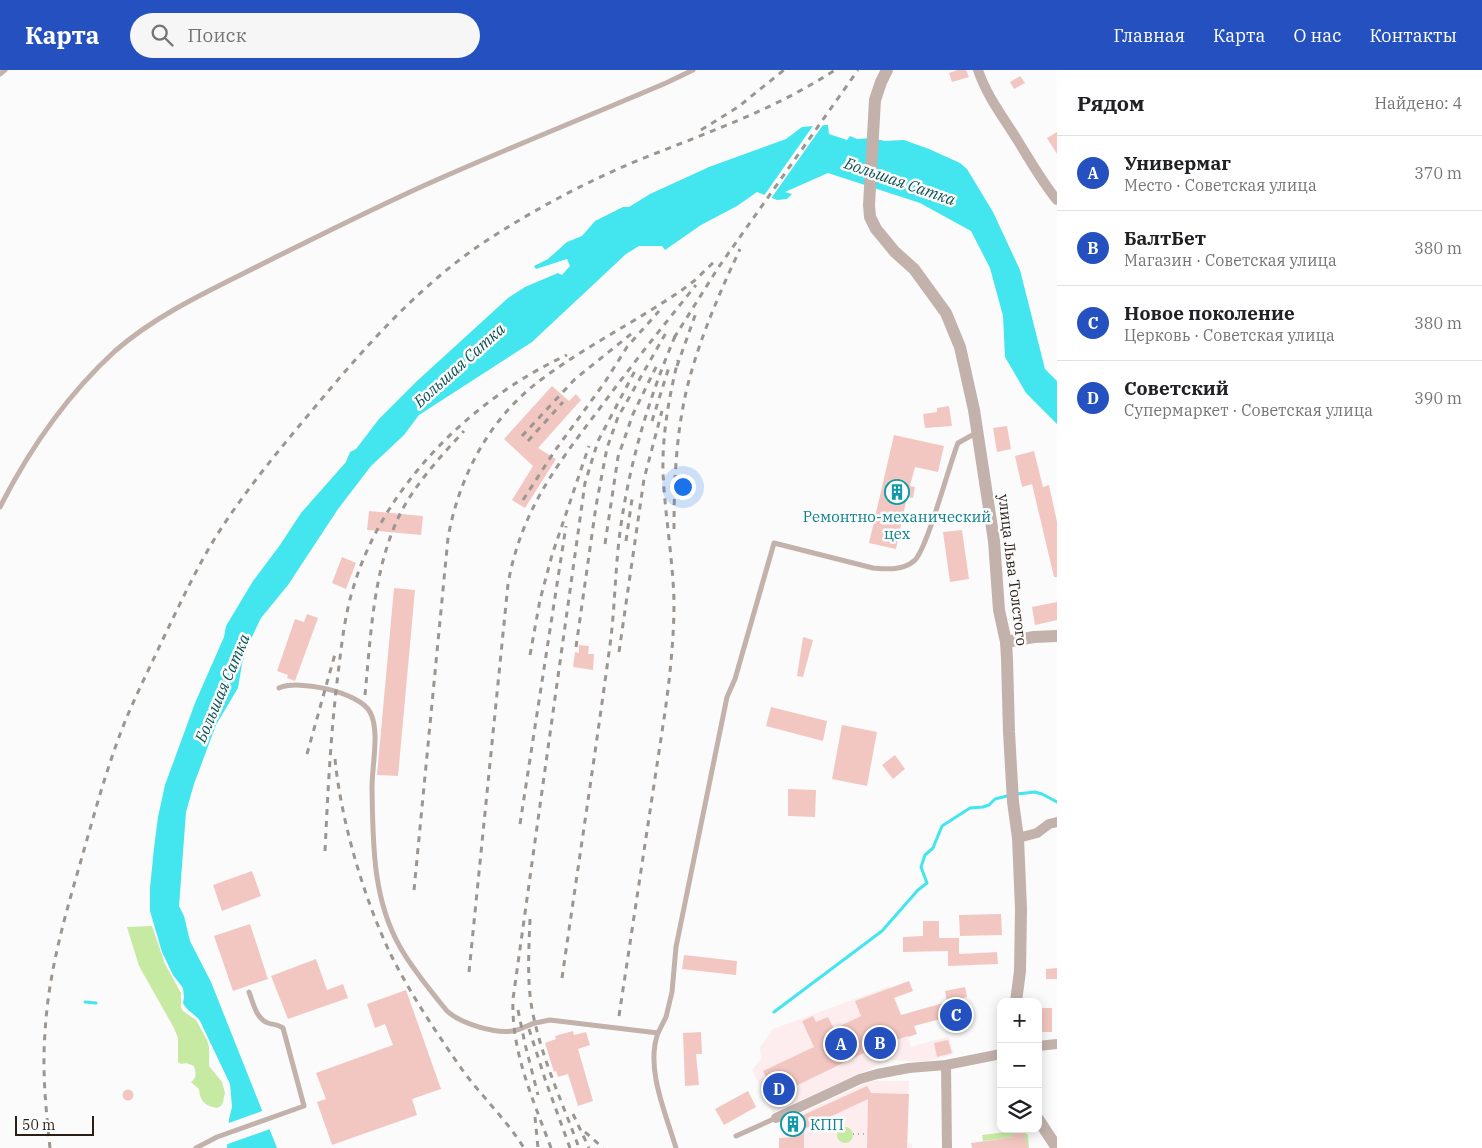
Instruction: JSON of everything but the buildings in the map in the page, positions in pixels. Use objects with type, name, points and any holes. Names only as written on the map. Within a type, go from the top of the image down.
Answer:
[{"type":"street","name":"улица Льва Толстого","points":[[887,70],[877,91],[874,109],[870,216],[876,229],[895,252],[925,282],[946,313],[954,329],[970,389],[994,541],[999,610],[1006,642],[1013,795],[1018,838],[1021,909],[1020,971],[1017,998]]},
{"type":"street","points":[[978,70],[985,88],[997,109],[1057,200]]},
{"type":"street","points":[[1006,642],[1034,636],[1057,636]]},
{"type":"street","points":[[1018,838],[1037,833],[1050,824],[1057,822]]},
{"type":"street","points":[[1042,1046],[1057,1044]]},
{"type":"street","points":[[776,1118],[860,1079],[877,1074],[908,1068],[946,1065],[997,1055]]},
{"type":"street","points":[[946,1065],[947,1148]]},
{"type":"street","points":[[1042,1125],[1057,1148]]},
{"type":"lane","points":[[0,74],[5,70]]},
{"type":"lane","points":[[0,508],[22,465],[55,417],[73,396],[116,351],[170,313],[324,233],[440,178],[657,87],[693,70]]},
{"type":"lane","points":[[676,1148],[654,1070],[653,1050],[666,1016],[672,992],[676,947],[727,697],[735,680],[774,543],[873,568],[901,568],[908,565],[914,561],[925,541],[958,443],[978,433]]},
{"type":"lane","points":[[279,688],[295,684],[325,688],[353,698],[370,712],[375,733],[372,788],[375,855],[377,882],[382,905],[392,931],[408,961],[454,1018],[481,1027],[502,1031],[514,1031],[535,1023],[550,1020],[658,1033]]},
{"type":"lane","points":[[196,1148],[217,1137],[304,1106],[283,1028],[261,1019],[249,992]]},
{"type":"lane","points":[[736,1136],[776,1118]]},
{"type":"path","points":[[854,1134],[867,1134]]},
{"type":"shaded area","points":[[890,986],[911,1047],[949,1036],[954,1054],[925,1062],[890,1060],[773,1113],[752,1070],[761,1059],[760,1047],[773,1029]]},
{"type":"shaded area","points":[[871,1081],[909,1081],[907,1143],[912,1144],[912,1148],[804,1148],[804,1137],[784,1137],[778,1124]]},
{"type":"green space","points":[[152,926],[165,964],[181,993],[181,1007],[183,1011],[196,1020],[207,1040],[209,1066],[222,1082],[225,1093],[221,1106],[217,1108],[209,1106],[204,1102],[199,1089],[191,1082],[196,1075],[194,1066],[178,1062],[178,1038],[174,1028],[139,966],[127,927]]},
{"type":"green space","points":[[845,1127],[851,1129],[853,1135],[851,1141],[845,1143],[839,1141],[837,1135],[839,1129]]},
{"type":"green space","points":[[1018,1133],[1013,1134],[1013,1137],[983,1141],[982,1135]]},
{"type":"green space","points":[[1023,1133],[1028,1135],[1029,1148],[1026,1148]]},
{"type":"water","name":"Большая Сатка","points":[[828,125],[829,134],[847,140],[850,136],[857,139],[904,140],[960,163],[967,169],[993,212],[1020,270],[1045,369],[1057,381],[1057,424],[1026,393],[1005,357],[1003,316],[990,268],[971,231],[920,203],[828,173],[785,192],[792,194],[787,199],[777,200],[757,192],[737,206],[701,225],[665,250],[662,246],[639,246],[626,254],[532,342],[419,415],[404,435],[371,466],[338,509],[288,585],[261,618],[248,645],[242,664],[238,688],[216,725],[194,784],[186,812],[179,906],[184,916],[190,941],[211,982],[277,1148],[227,1148],[229,1119],[232,1107],[230,1084],[200,1021],[183,1003],[183,988],[173,975],[162,952],[150,911],[154,848],[165,785],[195,703],[224,637],[226,626],[253,581],[301,513],[346,462],[350,452],[356,449],[379,419],[417,381],[508,298],[525,287],[558,273],[562,275],[570,266],[567,259],[536,269],[534,266],[548,259],[567,242],[582,236],[595,221],[623,207],[629,207],[650,194],[709,167],[786,139],[802,127]]},
{"type":"pier","points":[[825,122],[770,200],[763,197],[815,123]]},
{"type":"pier","points":[[265,1110],[273,1128],[225,1145],[226,1124]]},
{"type":"waterway","points":[[1017,794],[1035,792],[1057,802]]},
{"type":"waterway","points":[[774,1012],[882,931],[918,890],[927,883],[921,867],[925,855],[933,848],[942,826],[970,808],[983,807],[989,805],[995,799],[1011,795]]},
{"type":"waterway","points":[[85,1002],[96,1003]]},
{"type":"railway","points":[[701,130],[738,107],[784,70]]},
{"type":"railway","points":[[50,1148],[44,1076],[49,990],[63,926],[96,809],[119,737],[139,690],[201,563],[239,502],[292,434],[379,334],[400,312],[467,254],[528,215],[564,195],[620,168],[764,109],[835,70]]},
{"type":"railway","points":[[674,338],[718,268],[858,70]]},
{"type":"railway","points":[[674,529],[676,458],[687,388],[697,352],[710,317],[740,249]]},
{"type":"railway","points":[[414,890],[448,538],[460,492],[469,470],[492,430],[523,394],[559,367],[682,290],[717,259]]},
{"type":"railway","points":[[469,972],[508,584],[514,558],[531,512],[555,470],[635,361],[696,285]]},
{"type":"railway","points":[[677,366],[697,310]]},
{"type":"railway","points":[[523,500],[627,347],[659,311]]},
{"type":"railway","points":[[576,647],[596,506],[607,448],[618,417],[667,331]]},
{"type":"railway","points":[[522,436],[575,379],[631,334]]},
{"type":"railway","points":[[562,978],[610,645],[618,546],[624,507],[641,431],[657,382],[676,334]]},
{"type":"railway","points":[[325,851],[336,689],[347,610],[366,554],[384,517],[407,483],[434,451],[464,422],[497,396],[531,374],[567,355]]},
{"type":"railway","points":[[619,1016],[665,712],[671,657],[674,602],[663,459],[667,416],[678,360]]},
{"type":"railway","points":[[652,421],[670,364]]},
{"type":"railway","points":[[605,544],[618,457],[633,414],[657,365]]},
{"type":"railway","points":[[551,1148],[519,1057],[513,1019],[513,999],[585,483],[598,441],[637,367]]},
{"type":"railway","points":[[528,441],[563,402]]},
{"type":"railway","points":[[619,652],[644,479],[662,411]]},
{"type":"railway","points":[[365,695],[375,602],[384,556],[392,533],[401,512],[414,490],[464,431]]},
{"type":"railway","points":[[530,655],[540,600],[552,555],[589,446]]},
{"type":"railway","points":[[626,541],[632,499]]},
{"type":"railway","points":[[520,824],[566,526]]},
{"type":"railway","points":[[307,754],[335,654]]},
{"type":"railway","points":[[335,759],[342,808],[355,859],[363,885],[391,955],[433,1027],[469,1078],[524,1148]]},
{"type":"railway","points":[[530,919],[529,982],[535,1022],[545,1058],[579,1148]]},
{"type":"railway","points":[[518,1010],[538,1095]]},
{"type":"railway","points":[[529,1029],[570,1148]]},
{"type":"railway","points":[[573,1114],[589,1148]]},
{"type":"railway","points":[[535,1117],[538,1148]]},
{"type":"railway","points":[[585,1132],[603,1148]]},
{"type":"place","name":"Ремонтно-механический цех","points":[[897,492]]},
{"type":"place","name":"Новое поколение","points":[[956,1015]]},
{"type":"place","name":"БалтБет","points":[[880,1043]]},
{"type":"place","name":"Универмаг","points":[[841,1044]]},
{"type":"place","name":"Советский","points":[[779,1089]]},
{"type":"place","name":"КПП","points":[[793,1124]]}]
